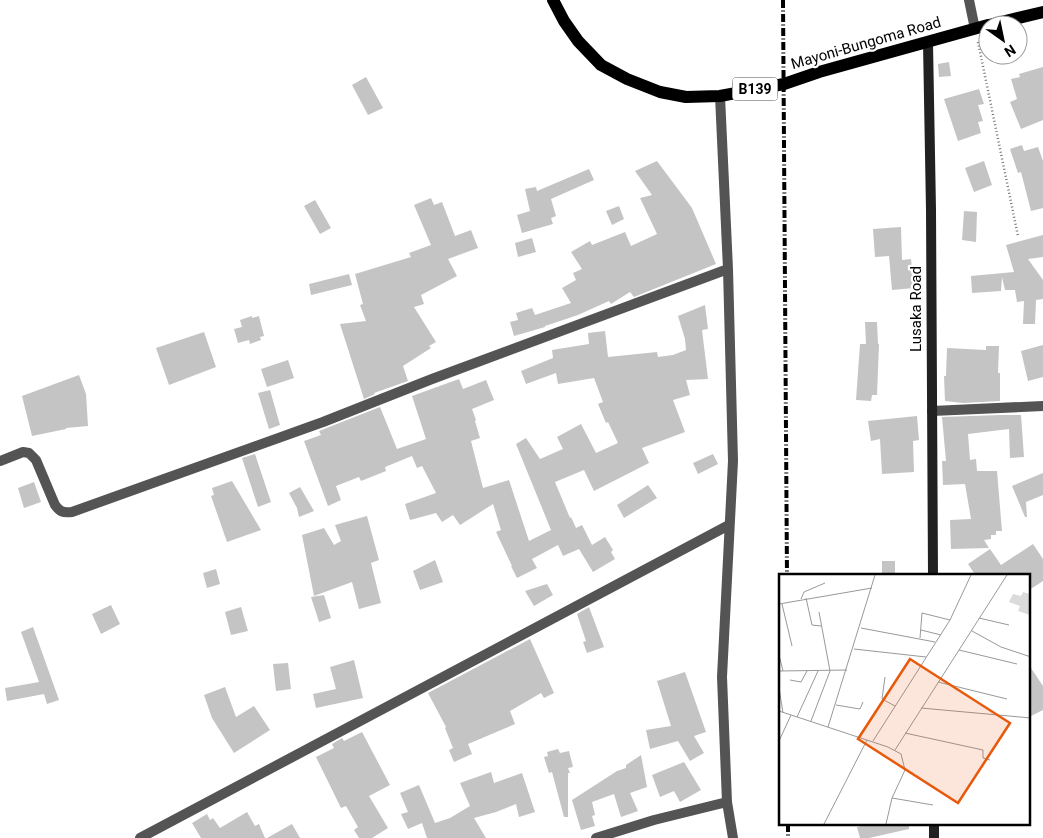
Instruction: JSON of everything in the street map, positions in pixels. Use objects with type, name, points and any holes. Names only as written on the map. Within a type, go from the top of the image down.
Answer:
[{"type":"main road","name":"Mayoni-Bungoma Road","points":[[553,0],[564,21],[578,41],[601,65],[627,79],[660,92],[686,96],[720,96],[784,84],[819,72],[978,28]]},
{"type":"main road","name":"Mayoni-Bungoma Road","points":[[1028,16],[1043,12]]},
{"type":"street","points":[[969,0],[975,29]]},
{"type":"street","name":"Lusaka Road","points":[[928,43],[933,574]]},
{"type":"street","points":[[720,96],[728,269],[732,461],[722,677],[727,802],[733,838]]},
{"type":"street","points":[[0,461],[23,452],[29,453],[36,460],[54,505],[64,513],[72,512],[324,422],[432,379],[728,269]]},
{"type":"street","points":[[932,411],[1043,406]]},
{"type":"street","points":[[140,838],[729,525]]},
{"type":"street","points":[[596,838],[654,820],[727,802]]},
{"type":"path","points":[[975,29],[1018,236]]},
{"type":"building","points":[[949,62],[951,76],[939,77],[938,64]]},
{"type":"building","points":[[1043,67],[1043,120],[1021,129],[1010,102],[1017,99],[1011,79],[1020,77],[1019,74]]},
{"type":"building","points":[[366,77],[383,108],[368,115],[352,85]]},
{"type":"building","points":[[979,89],[984,104],[978,105],[983,121],[978,122],[981,133],[958,141],[944,99]]},
{"type":"building","points":[[1022,145],[1024,151],[1038,147],[1043,161],[1043,208],[1031,211],[1021,172],[1018,173],[1010,149]]},
{"type":"building","points":[[657,161],[692,208],[716,264],[634,297],[630,292],[611,304],[609,301],[578,315],[514,336],[510,322],[518,320],[516,313],[532,308],[535,315],[571,303],[562,288],[576,280],[573,273],[582,269],[571,252],[590,241],[592,245],[625,232],[631,246],[657,234],[640,198],[652,195],[635,171]]},
{"type":"building","points":[[984,161],[992,185],[974,192],[965,168]]},
{"type":"building","points":[[589,169],[594,180],[551,199],[556,216],[551,218],[553,224],[522,233],[517,215],[530,211],[525,189],[536,187],[537,191]]},
{"type":"building","points":[[431,198],[434,205],[442,202],[455,236],[471,230],[478,248],[448,259],[457,276],[421,295],[424,304],[414,307],[436,342],[429,346],[431,348],[403,366],[408,381],[374,393],[364,399],[340,324],[366,321],[360,305],[363,304],[355,274],[411,257],[409,253],[431,245],[414,205]]},
{"type":"building","points":[[315,200],[331,228],[320,234],[304,206]]},
{"type":"building","points":[[619,206],[624,219],[612,225],[606,211]]},
{"type":"building","points":[[964,211],[977,212],[976,242],[962,240]]},
{"type":"building","points":[[901,227],[902,260],[911,259],[914,288],[892,290],[889,256],[875,257],[873,229]]},
{"type":"building","points":[[1043,235],[1043,257],[1028,259],[1043,280],[1043,299],[1036,300],[1035,324],[1023,324],[1024,301],[1017,302],[1015,290],[1005,290],[1002,277],[1001,291],[972,293],[971,276],[1014,272],[1006,245]]},
{"type":"building","points":[[532,238],[536,252],[518,257],[515,243]]},
{"type":"building","points":[[349,274],[352,285],[311,295],[309,284]]},
{"type":"building","points":[[705,305],[708,329],[702,330],[708,379],[686,380],[690,395],[673,400],[685,432],[642,448],[649,463],[594,491],[584,470],[555,482],[576,528],[582,525],[592,545],[605,537],[613,550],[611,552],[615,559],[593,572],[579,549],[563,556],[558,545],[532,559],[537,568],[517,578],[496,532],[501,530],[493,504],[460,525],[453,515],[442,522],[436,513],[410,520],[405,504],[436,493],[422,466],[417,468],[412,456],[385,467],[386,471],[361,481],[359,477],[336,486],[341,500],[328,506],[304,441],[321,435],[319,431],[380,407],[397,449],[426,439],[412,396],[459,379],[463,389],[486,380],[494,400],[472,409],[480,438],[471,441],[483,488],[509,480],[529,541],[551,530],[516,444],[526,438],[540,459],[563,449],[557,437],[581,424],[596,453],[618,443],[608,422],[606,423],[598,404],[603,402],[594,378],[558,384],[556,373],[526,384],[521,371],[553,358],[552,350],[589,344],[588,333],[605,331],[608,357],[657,352],[658,357],[673,355],[686,350],[685,339],[678,316]]},
{"type":"building","points":[[252,316],[252,318],[259,316],[264,336],[260,337],[261,340],[250,344],[249,340],[238,343],[234,329],[242,327],[240,320]]},
{"type":"building","points":[[865,322],[877,322],[879,344],[877,395],[872,395],[871,401],[856,400],[860,344],[866,344]]},
{"type":"building","points":[[204,332],[216,367],[169,385],[156,348]]},
{"type":"building","points":[[1043,345],[1043,377],[1028,381],[1021,351]]},
{"type":"building","points":[[986,346],[999,346],[1000,401],[963,403],[945,401],[944,376],[946,376],[947,348],[986,350]]},
{"type":"building","points":[[288,360],[294,378],[267,387],[261,369]]},
{"type":"building","points":[[79,375],[86,394],[88,426],[66,428],[32,436],[22,396]]},
{"type":"building","points":[[270,390],[280,425],[269,429],[258,393]]},
{"type":"building","points":[[1021,415],[1024,457],[1010,458],[1009,429],[968,434],[970,460],[976,459],[977,471],[997,471],[1002,531],[996,531],[996,535],[991,535],[991,539],[984,540],[989,548],[951,549],[950,520],[971,519],[965,484],[943,485],[942,461],[946,461],[942,417]]},
{"type":"building","points":[[917,416],[919,440],[913,441],[914,472],[882,474],[880,439],[871,441],[868,421]]},
{"type":"building","points":[[255,454],[271,502],[258,507],[242,458]]},
{"type":"building","points":[[713,454],[718,464],[698,474],[693,463]]},
{"type":"building","points":[[1043,473],[1043,495],[1026,502],[1027,517],[1025,517],[1012,486]]},
{"type":"building","points":[[232,481],[261,530],[227,542],[211,496],[214,495],[212,488]]},
{"type":"building","points":[[34,482],[41,502],[24,508],[18,488]]},
{"type":"building","points":[[648,485],[657,498],[624,518],[617,505]]},
{"type":"building","points":[[300,487],[314,511],[299,517],[297,508],[289,493]]},
{"type":"building","points":[[367,516],[379,560],[371,563],[381,603],[359,609],[352,582],[314,596],[302,535],[324,528],[334,545],[341,541],[335,525]]},
{"type":"building","points":[[1033,544],[1043,559],[1043,581],[1030,589],[1030,574],[975,574],[968,564],[990,549],[1001,565]]},
{"type":"building","points":[[435,560],[443,582],[420,590],[413,571]]},
{"type":"building","points":[[882,561],[895,561],[895,574],[882,574]]},
{"type":"building","points":[[216,569],[220,584],[207,588],[203,573]]},
{"type":"building","points":[[547,584],[553,595],[534,606],[525,591]]},
{"type":"building","points":[[324,595],[331,618],[319,622],[311,597]]},
{"type":"building","points":[[111,605],[120,624],[101,634],[92,614]]},
{"type":"building","points":[[241,607],[248,631],[231,635],[225,612]]},
{"type":"building","points":[[589,607],[604,647],[587,653],[583,642],[586,641],[577,614]]},
{"type":"building","points":[[33,627],[59,700],[47,704],[44,694],[7,701],[5,688],[39,682],[21,632]]},
{"type":"building","points":[[530,639],[554,693],[544,698],[541,693],[510,711],[515,724],[468,744],[472,754],[454,762],[449,750],[453,748],[446,727],[428,693]]},
{"type":"building","points":[[354,660],[363,698],[316,708],[313,694],[336,689],[330,667]]},
{"type":"building","points":[[288,663],[291,689],[276,691],[273,664]]},
{"type":"building","points":[[1030,666],[1043,686],[1043,710],[1030,716]]},
{"type":"building","points":[[685,672],[706,732],[694,736],[704,753],[690,761],[678,741],[650,749],[646,730],[671,726],[657,681]]},
{"type":"building","points":[[225,687],[236,717],[254,706],[270,730],[234,753],[212,718],[204,695]]},
{"type":"building","points":[[362,732],[390,785],[369,796],[388,828],[372,838],[359,838],[354,830],[358,827],[346,806],[341,808],[316,757],[334,748],[332,744],[342,738],[344,741]]},
{"type":"building","points":[[558,749],[560,753],[569,751],[573,767],[568,768],[570,773],[568,773],[568,817],[564,817],[552,772],[549,773],[544,757],[548,756],[547,752]]},
{"type":"building","points":[[641,755],[647,787],[630,793],[638,811],[621,817],[614,794],[592,802],[595,815],[592,816],[595,826],[581,830],[572,800],[617,771],[626,768],[626,765]]},
{"type":"building","points":[[684,762],[701,790],[680,802],[674,791],[660,797],[652,775]]},
{"type":"building","points":[[491,772],[494,783],[522,773],[535,812],[519,817],[516,804],[474,818],[486,838],[427,838],[422,823],[408,829],[401,814],[408,812],[400,793],[419,785],[435,823],[450,818],[470,806],[460,783]]},
{"type":"building","points":[[247,812],[255,826],[259,824],[265,838],[201,838],[192,823],[207,814],[210,820],[213,818],[220,828]]},
{"type":"building","points":[[292,824],[300,838],[267,838]]},
{"type":"building","points":[[909,826],[909,829],[869,838],[860,838],[857,827]]},
{"type":"railway","points":[[783,0],[787,574]]},
{"type":"railway","points":[[788,826],[788,838]]}]
